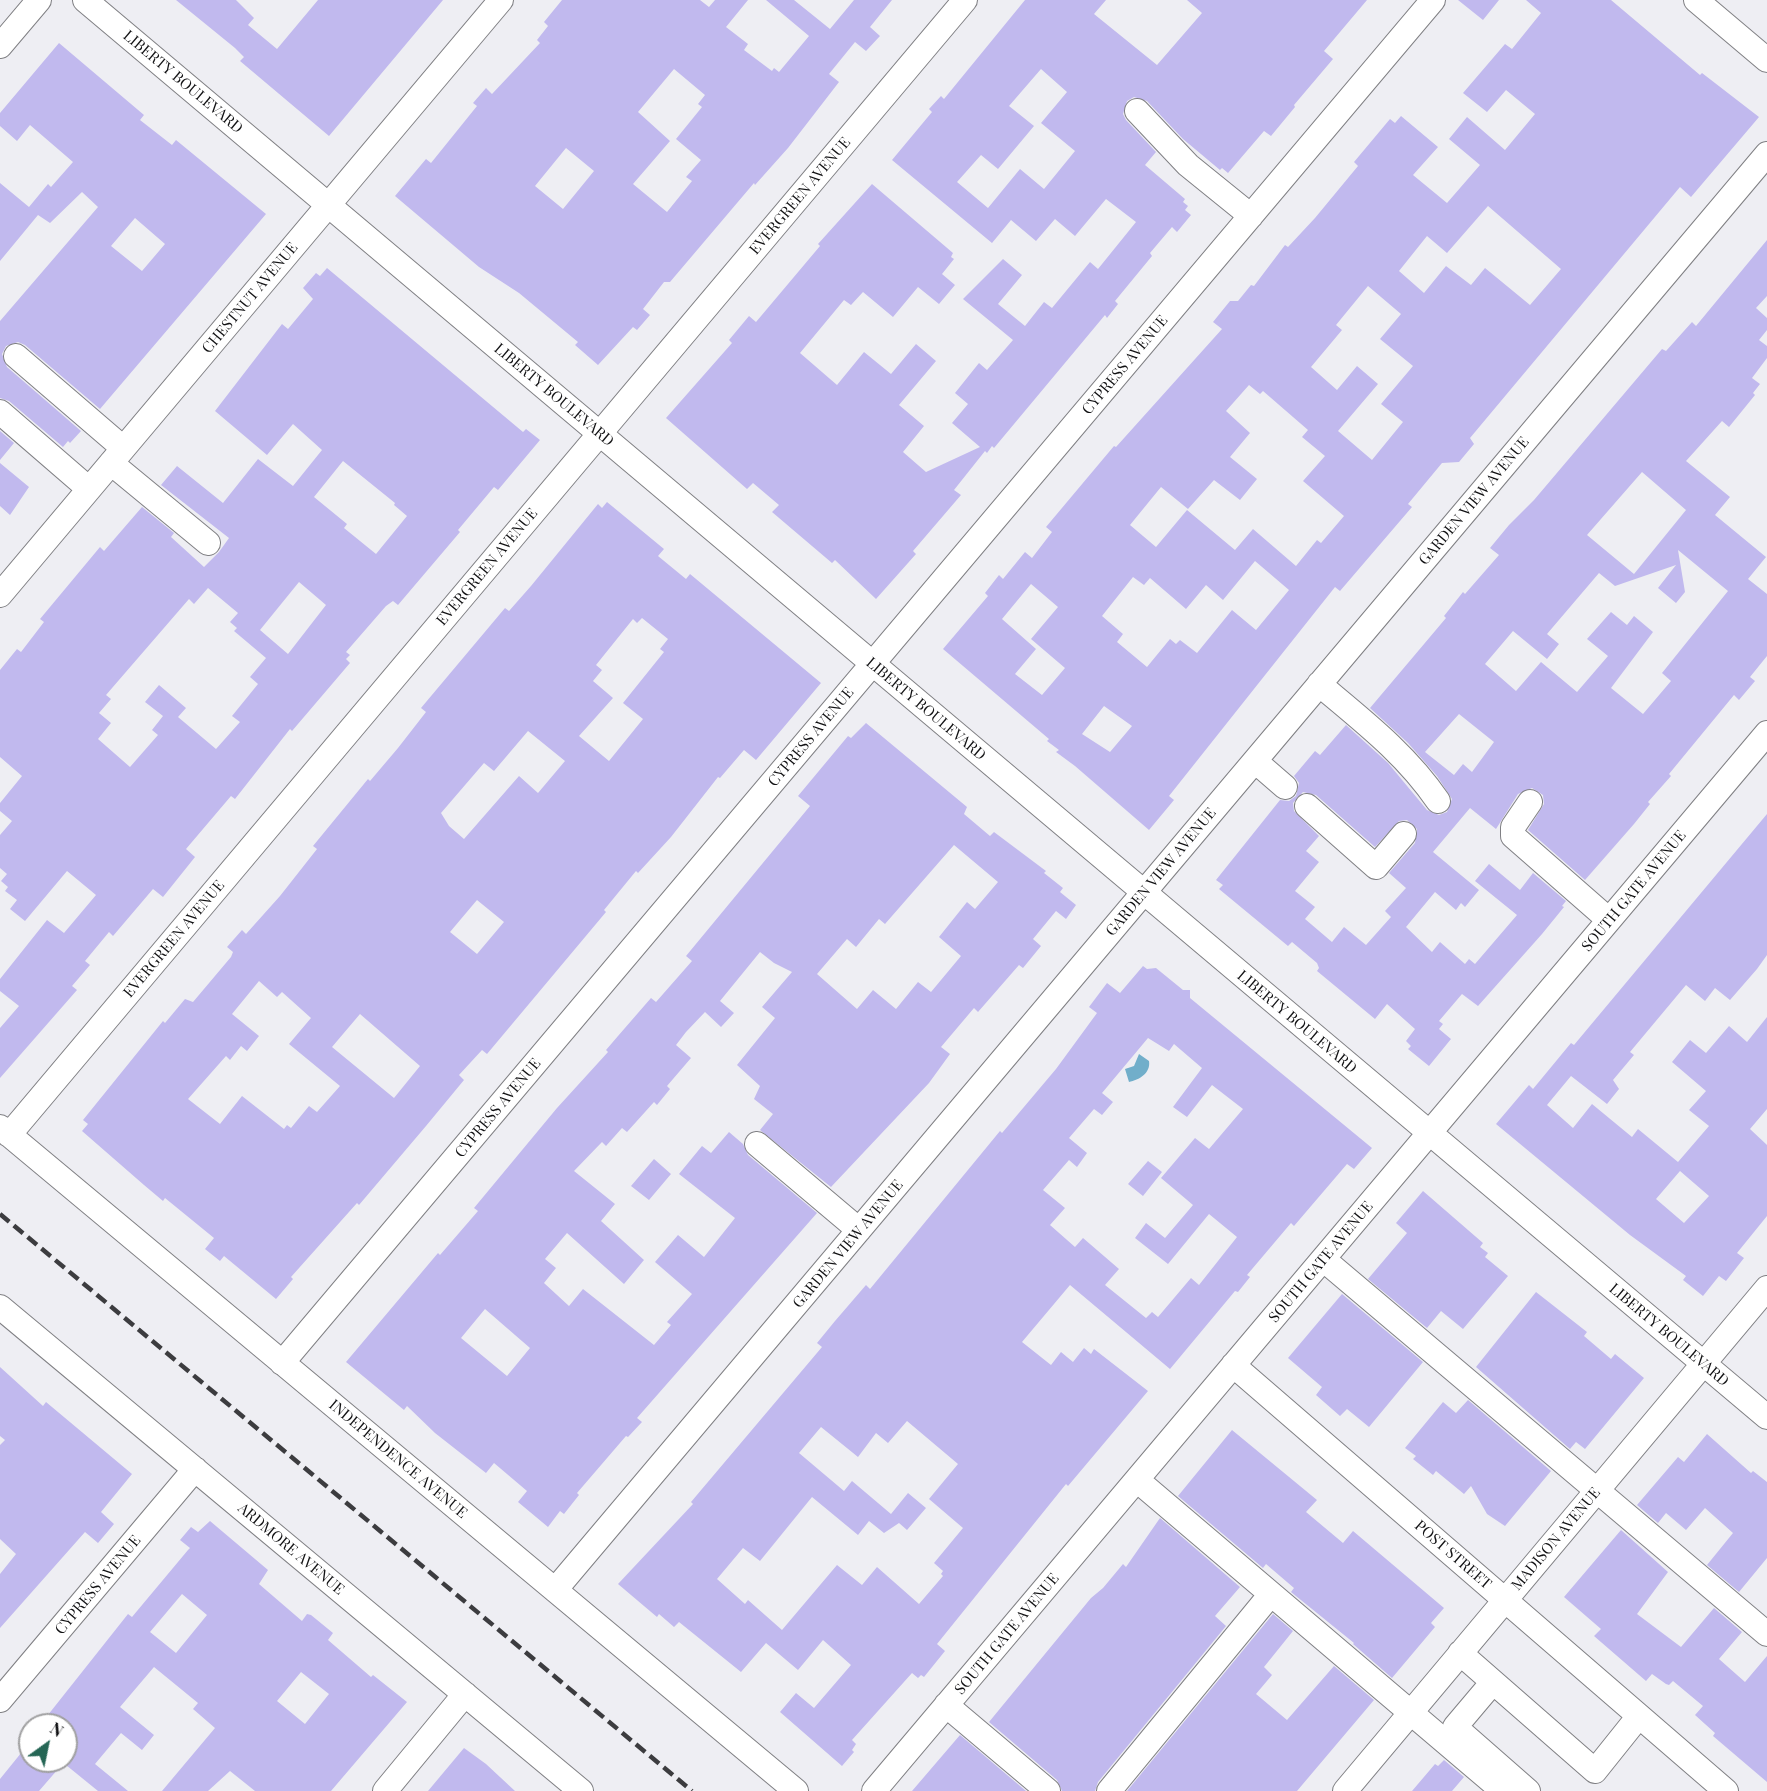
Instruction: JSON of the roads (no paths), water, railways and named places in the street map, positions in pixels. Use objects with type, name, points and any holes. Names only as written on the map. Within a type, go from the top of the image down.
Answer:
[{"type":"street","points":[[0,46],[39,0]]},
{"type":"street","name":"LIBERTY BOULEVARD","points":[[85,0],[1767,1417]]},
{"type":"street","name":"CHESTNUT AVENUE","points":[[0,595],[501,0]]},
{"type":"street","name":"EVERGREEN AVENUE","points":[[4,1131],[600,434],[965,0]]},
{"type":"street","name":"CYPRESS AVENUE","points":[[282,1363],[1433,0]]},
{"type":"street","points":[[1696,0],[1767,60]]},
{"type":"street","points":[[1137,111],[1188,165],[1251,216]]},
{"type":"street","name":"GARDEN VIEW AVENUE","points":[[555,1590],[1767,154]]},
{"type":"street","points":[[16,356],[208,543]]},
{"type":"street","points":[[0,412],[89,489]]},
{"type":"street","points":[[1319,684],[1402,755],[1419,773],[1437,801]]},
{"type":"street","name":"SOUTH GATE AVENUE","points":[[874,1791],[1767,734]]},
{"type":"street","points":[[1255,761],[1285,787]]},
{"type":"street","points":[[1530,802],[1513,827],[1513,837],[1609,920]]},
{"type":"street","points":[[1307,806],[1376,867],[1404,834]]},
{"type":"street","name":"INDEPENDENCE AVENUE","points":[[4,1131],[796,1791]]},
{"type":"street","points":[[757,1144],[860,1230]]},
{"type":"street","points":[[1323,1259],[1767,1634]]},
{"type":"street","name":"MADISON AVENUE","points":[[1345,1791],[1767,1288]]},
{"type":"street","name":"ARDMORE AVENUE","points":[[0,1307],[581,1791]]},
{"type":"street","name":"POST STREET","points":[[1233,1365],[1726,1791]]},
{"type":"street","name":"CYPRESS AVENUE","points":[[0,1700],[195,1469]]},
{"type":"street","points":[[1137,1480],[1503,1791]]},
{"type":"street","points":[[1110,1791],[1271,1594]]},
{"type":"street","points":[[1460,1653],[1594,1771],[1639,1716]]},
{"type":"street","points":[[1493,1682],[1455,1727],[1528,1791]]},
{"type":"street","points":[[385,1791],[465,1694]]},
{"type":"street","points":[[946,1705],[1048,1791]]},
{"type":"water","points":[[1139,1054],[1149,1061],[1148,1069],[1140,1078],[1129,1082],[1125,1069],[1134,1066]]},
{"type":"railway","points":[[0,1214],[692,1791]]}]
